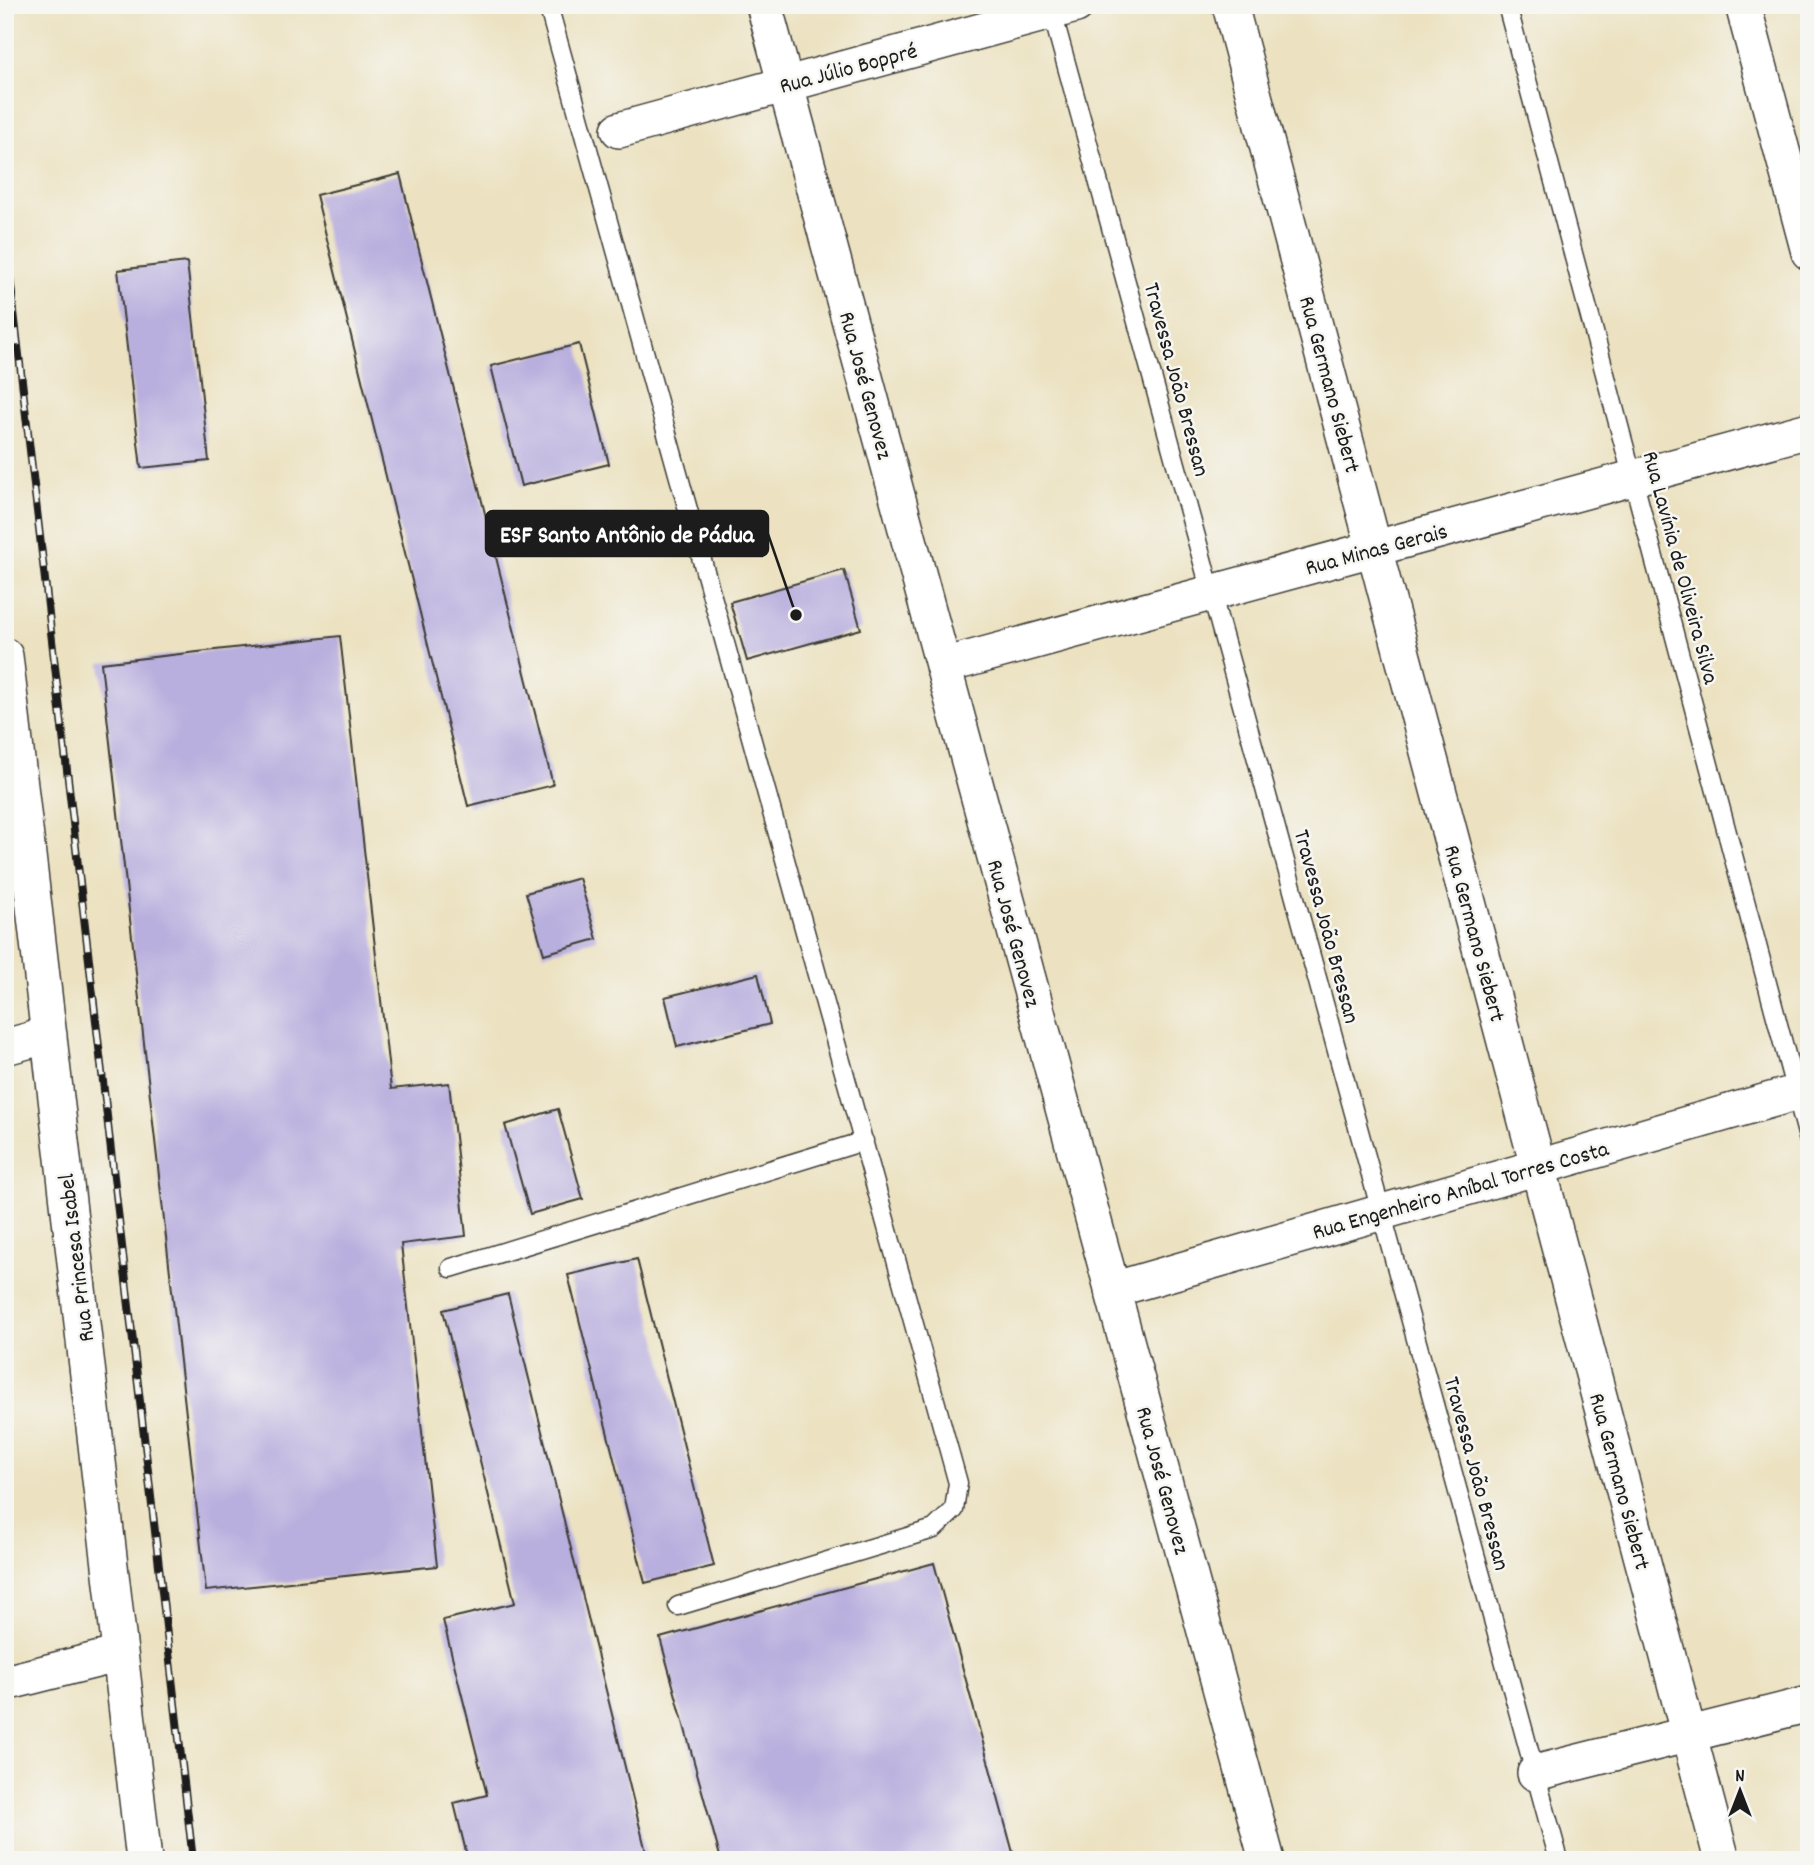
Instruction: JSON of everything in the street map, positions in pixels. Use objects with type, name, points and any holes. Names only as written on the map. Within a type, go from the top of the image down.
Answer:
[{"type":"street","name":"Rua José Genovez","points":[[764,5],[1267,1860]]},
{"type":"street","name":"Rua Germano Siebert","points":[[1230,5],[1722,1860]]},
{"type":"street","points":[[1743,5],[1809,252]]},
{"type":"street","name":"Rua Júlio Boppré","points":[[619,130],[1059,7]]},
{"type":"street","name":"Rua Minas Gerais","points":[[943,666],[1809,430]]},
{"type":"street","name":"Rua Princesa Isabel","points":[[5,656],[144,1860]]},
{"type":"street","points":[[5,1046],[49,1035]]},
{"type":"street","name":"Rua Engenheiro Aníbal Torres Costa","points":[[1112,1290],[1381,1210],[1538,1168],[1802,1091]]},
{"type":"street","points":[[5,1683],[120,1654]]},
{"type":"street","points":[[1535,1773],[1809,1704]]},
{"type":"lane","points":[[548,5],[958,1483],[954,1510],[934,1529],[678,1606]]},
{"type":"lane","name":"Rua Lavínia de Oliveira Silva","points":[[1507,5],[1633,478],[1802,1091],[1809,1141]]},
{"type":"lane","name":"Travessa João Bressan","points":[[1059,7],[1211,593],[1559,1860]]},
{"type":"lane","points":[[451,1268],[864,1141]]},
{"type":"building","points":[[400,174],[553,785],[468,806],[316,195]]},
{"type":"building","points":[[187,262],[209,461],[141,468],[118,270]]},
{"type":"building","points":[[579,344],[609,464],[521,486],[491,366]]},
{"type":"building","points":[[844,570],[861,629],[747,661],[730,602]]},
{"type":"building","points":[[340,636],[391,1089],[449,1083],[466,1236],[401,1244],[437,1566],[206,1591],[101,663]]},
{"type":"building","points":[[579,878],[597,939],[544,954],[526,893]]},
{"type":"building","points":[[758,974],[770,1024],[677,1047],[665,997]]},
{"type":"building","points":[[558,1109],[583,1199],[530,1214],[505,1125]]},
{"type":"building","points":[[637,1259],[714,1566],[645,1583],[568,1275]]},
{"type":"building","points":[[508,1294],[648,1860],[468,1860],[454,1803],[487,1795],[443,1620],[515,1603],[443,1310]]},
{"type":"building","points":[[934,1563],[1015,1860],[721,1860],[660,1638]]},
{"type":"railway","points":[[5,234],[193,1860]]},
{"type":"place","name":"ESF Santo Antônio de Pádua","points":[[796,615]]}]
